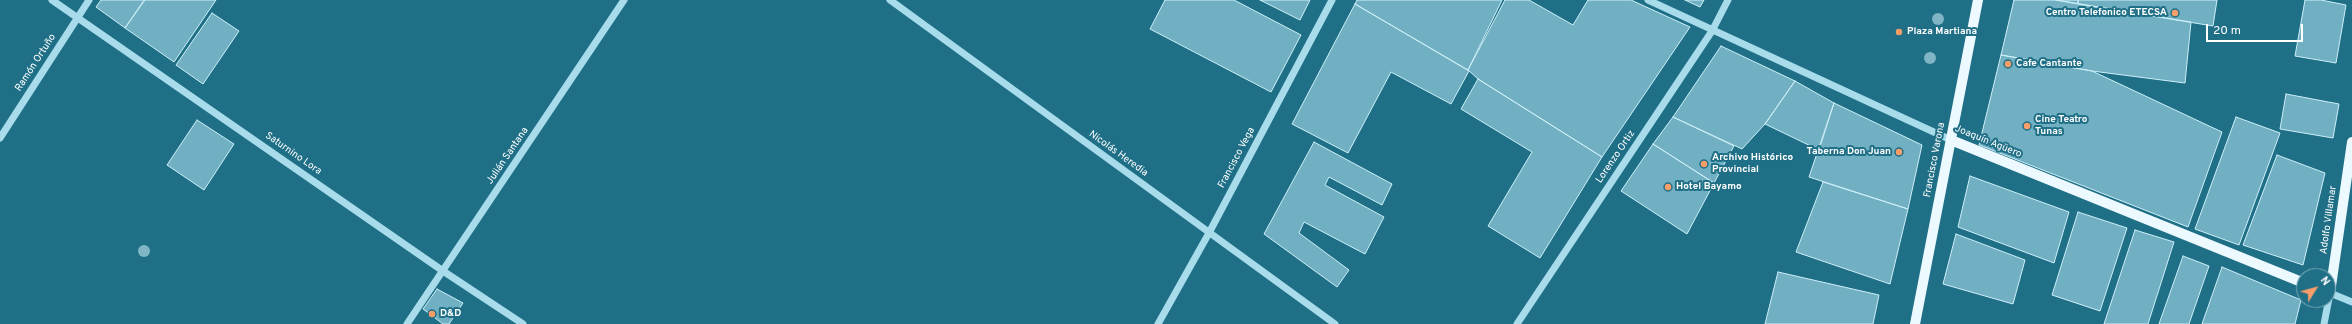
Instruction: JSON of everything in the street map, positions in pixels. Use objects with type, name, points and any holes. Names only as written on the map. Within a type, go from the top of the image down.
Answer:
[{"type":"main road","name":"Francisco Varona","points":[[1915,324],[1978,0]]},
{"type":"main road","name":"Joaquín Agüero","points":[[1951,140],[2296,280]]},
{"type":"main road","name":"Adolfo Villamar","points":[[2333,268],[2352,142]]},
{"type":"street","name":"Saturnino Lora","points":[[52,0],[443,271],[523,324]]},
{"type":"street","name":"Ramón Ortuño","points":[[0,138],[89,0]]},
{"type":"street","name":"Julián Santana","points":[[407,324],[624,0]]},
{"type":"street","name":"Nicolás Heredia","points":[[890,0],[1335,324]]},
{"type":"street","name":"Francisco Vega","points":[[1158,324],[1209,233],[1332,0]]},
{"type":"street","name":"Joaquín Agüero","points":[[1648,0],[1712,31],[1951,140]]},
{"type":"street","name":"Lorenzo Ortiz","points":[[1516,324],[1712,31],[1728,0]]},
{"type":"street","points":[[2336,296],[2352,302]]},
{"type":"street","name":"Adolfo Villamar","points":[[2324,324],[2327,308]]},
{"type":"building","points":[[101,0],[145,0],[125,28],[96,7]]},
{"type":"building","points":[[144,0],[216,0],[174,62],[125,28]]},
{"type":"building","points":[[1165,0],[1234,0],[1301,35],[1271,92],[1150,29]]},
{"type":"building","points":[[1260,0],[1310,0],[1300,20]]},
{"type":"building","points":[[1357,0],[1502,0],[1468,70],[1355,4]]},
{"type":"building","points":[[1505,0],[1529,0],[1573,25],[1588,0],[1631,0],[1690,27],[1602,157],[1478,79],[1468,70]]},
{"type":"building","points":[[1685,0],[1704,0],[1700,7]]},
{"type":"building","points":[[2014,0],[2056,0],[2191,22],[2185,83],[2092,71],[2001,55]]},
{"type":"building","points":[[2056,0],[2078,0],[2078,4]]},
{"type":"building","name":"Centro Telefonico ETECSA","points":[[2078,0],[2217,0],[2213,26],[2078,4]]},
{"type":"building","points":[[2305,0],[2321,0],[2346,5],[2336,63],[2295,56]]},
{"type":"building","points":[[1355,4],[1469,71],[1451,104],[1391,72],[1348,153],[1292,124]]},
{"type":"building","points":[[212,13],[239,31],[203,84],[176,65]]},
{"type":"building","points":[[1721,46],[1795,81],[1765,124],[1742,149],[1673,117]]},
{"type":"building","points":[[2001,55],[2092,71],[2222,132],[2188,227],[1979,145]]},
{"type":"building","points":[[1478,79],[1602,157],[1540,258],[1488,226],[1532,152],[1461,109]]},
{"type":"building","points":[[1795,81],[1834,103],[1819,150],[1765,124]]},
{"type":"building","points":[[2286,94],[2339,104],[2333,138],[2280,129]]},
{"type":"building","points":[[1834,103],[1922,145],[1908,209],[1809,177]]},
{"type":"building","name":"Archivo Histórico Provincial","points":[[1673,117],[1734,146],[1714,183],[1653,144]]},
{"type":"building","points":[[2236,117],[2280,133],[2239,245],[2195,229]]},
{"type":"building","points":[[197,120],[234,144],[204,190],[167,165]]},
{"type":"building","points":[[1314,142],[1392,184],[1382,205],[1329,177],[1325,185],[1384,217],[1365,254],[1304,222],[1299,233],[1349,270],[1337,287],[1264,234]]},
{"type":"building","name":"Hotel Bayamo","points":[[1653,144],[1714,183],[1687,234],[1621,191]]},
{"type":"building","points":[[2277,155],[2325,173],[2303,265],[2243,245]]},
{"type":"building","points":[[1970,176],[2069,212],[2054,263],[1958,227]]},
{"type":"building","points":[[1823,182],[1908,209],[1890,284],[1796,252]]},
{"type":"building","points":[[2078,212],[2127,228],[2100,311],[2052,295]]},
{"type":"building","points":[[2135,230],[2174,242],[2148,324],[2104,324]]},
{"type":"building","points":[[1956,234],[2025,260],[2013,304],[1943,284]]},
{"type":"building","points":[[2183,256],[2209,266],[2189,324],[2159,324]]},
{"type":"building","points":[[2222,267],[2296,298],[2296,308],[2299,308],[2295,324],[2202,324]]},
{"type":"building","points":[[1778,272],[1879,295],[1873,324],[1765,324]]},
{"type":"building","points":[[437,289],[463,303],[449,324],[443,324],[423,309]]},
{"type":"place","name":"Centro Telefonico ETECSA","points":[[2175,13]]},
{"type":"place","name":"Plaza Martiana","points":[[1899,32]]},
{"type":"place","name":"Cafe Cantante","points":[[2008,64]]},
{"type":"place","name":"Cine Teatro Tunas","points":[[2027,126]]},
{"type":"place","name":"Taberna Don Juan","points":[[1899,152]]},
{"type":"place","name":"Archivo Histórico Provincial","points":[[1704,164]]},
{"type":"place","name":"Hotel Bayamo","points":[[1668,187]]},
{"type":"place","name":"D&D","points":[[432,314]]}]
